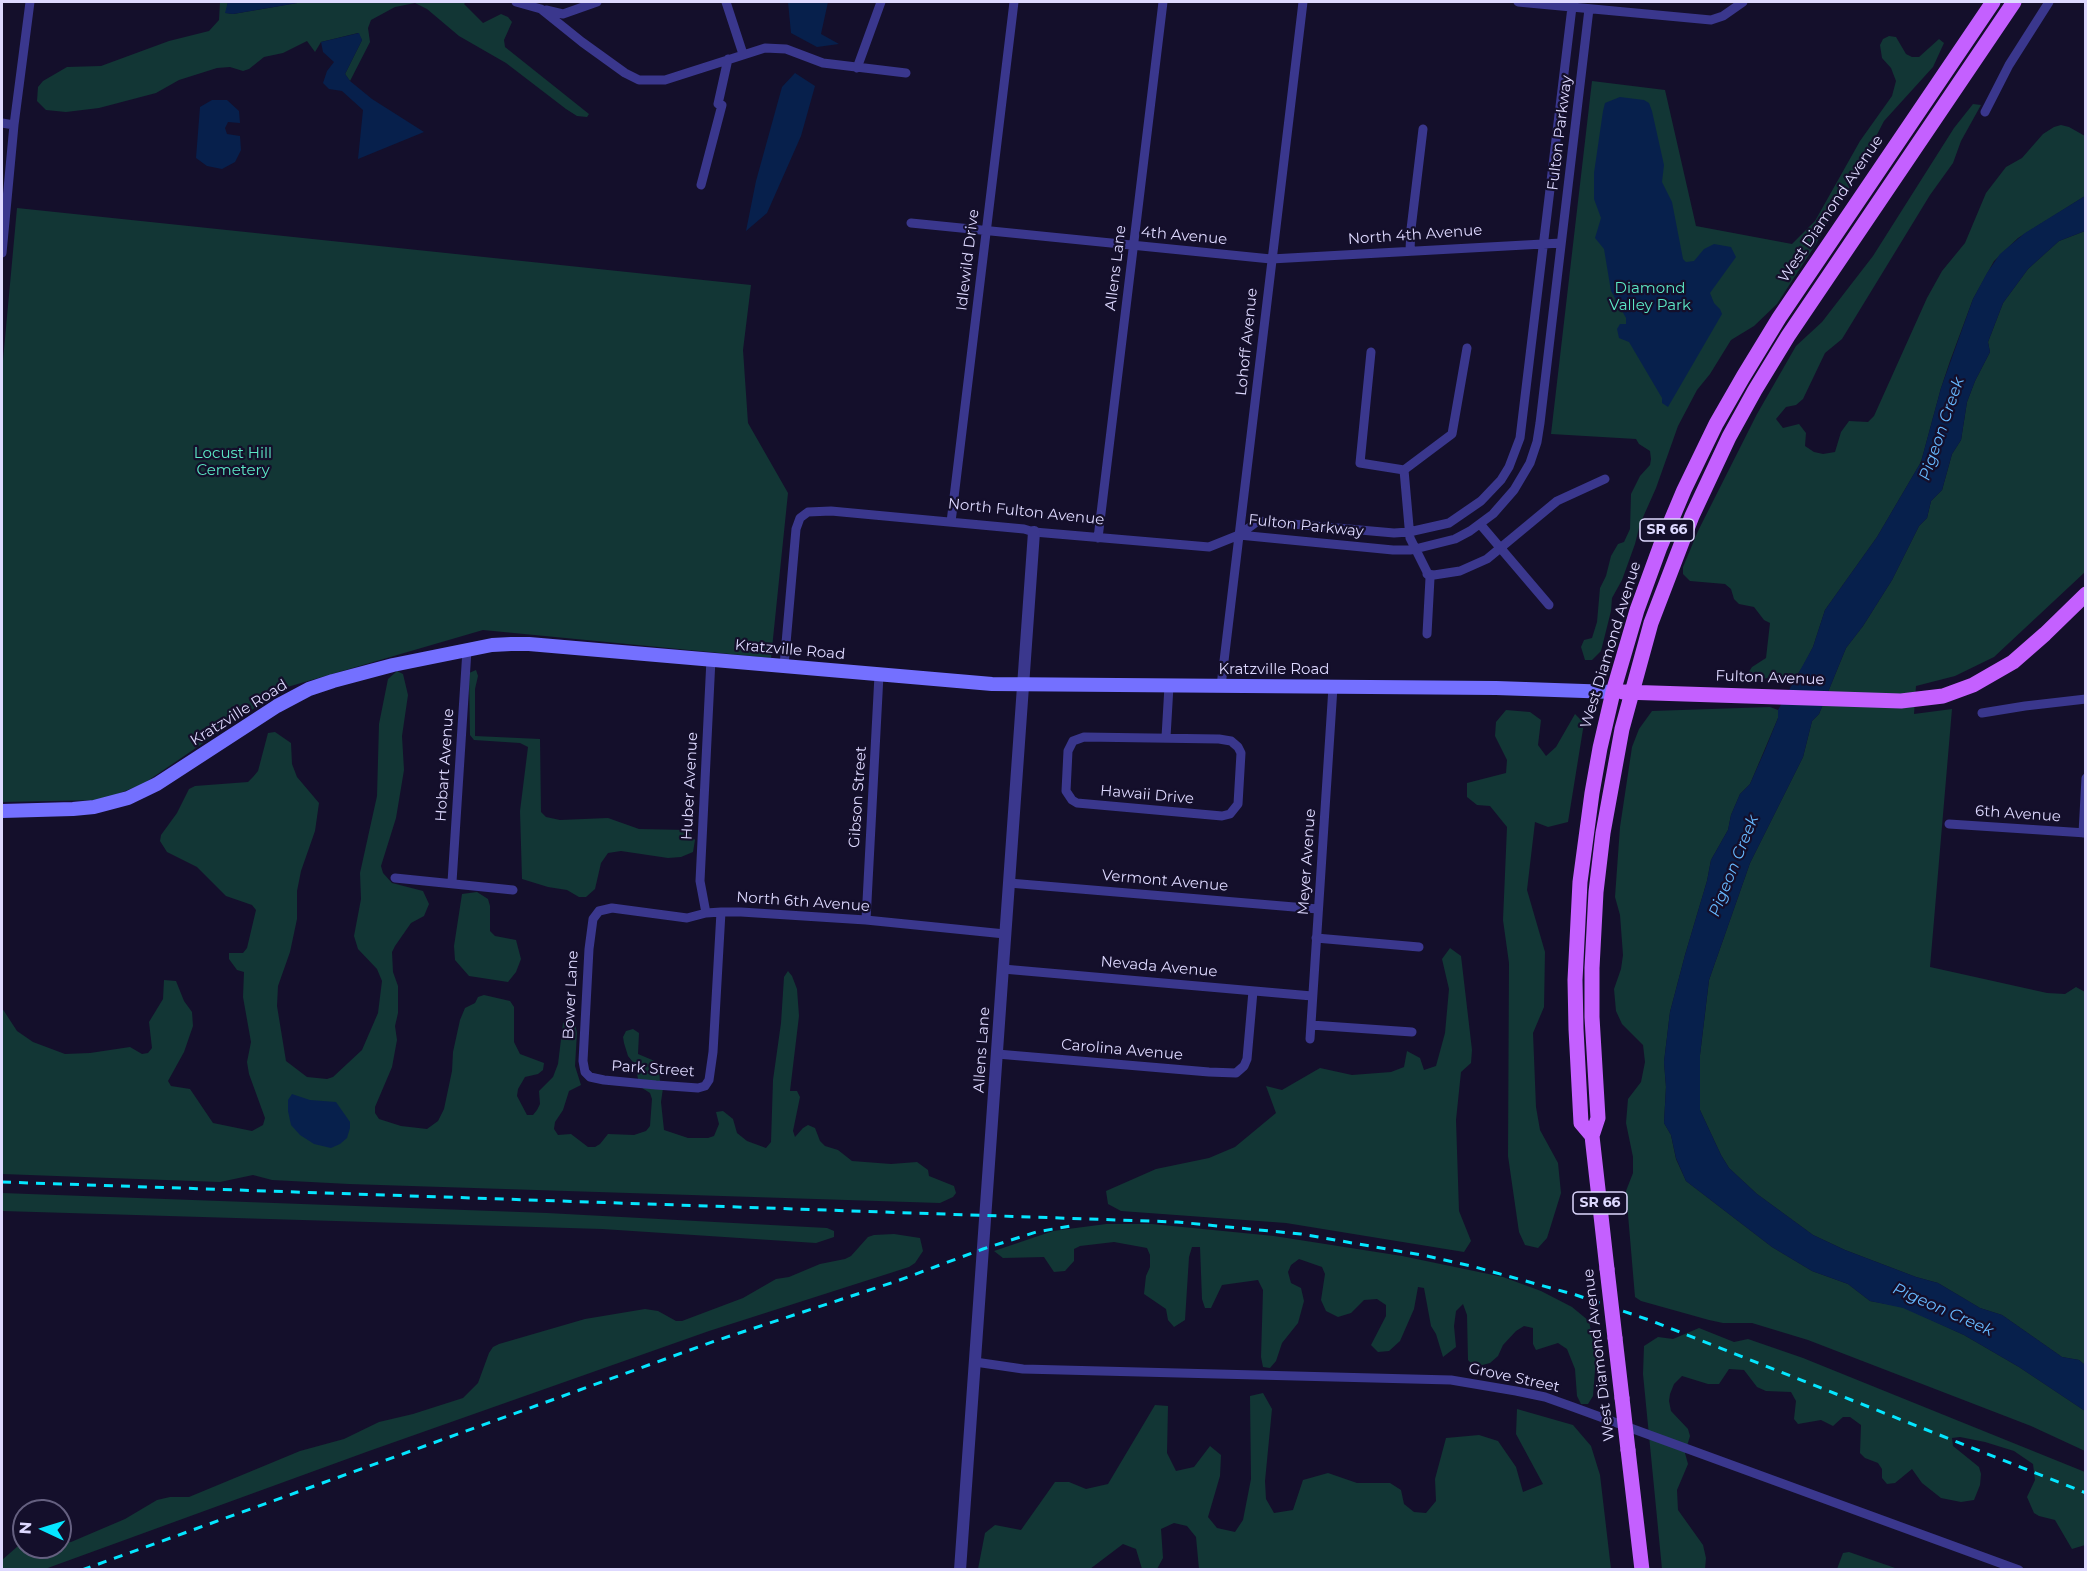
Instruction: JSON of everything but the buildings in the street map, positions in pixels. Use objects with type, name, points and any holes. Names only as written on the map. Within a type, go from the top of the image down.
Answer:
[{"type":"main road","name":"West Diamond Avenue","points":[[1592,1136],[1581,1123],[1576,1029],[1580,882],[1592,792],[1613,692],[1637,610],[1684,490],[1721,414],[1779,318],[1993,2]]},
{"type":"main road","name":"West Diamond Avenue","points":[[1642,1569],[1592,1136],[1598,1118],[1592,1017],[1596,892],[1611,780],[1631,692],[1652,622],[1692,516],[1755,390],[1788,336],[2014,2]]},
{"type":"main road","name":"Fulton Avenue","points":[[1613,692],[1901,701],[1926,698],[1959,691],[2002,669],[2045,634],[2085,594]]},
{"type":"main road","name":"Kratzville Road","points":[[2,810],[94,807],[128,798],[156,784],[277,706],[309,689],[393,665],[492,645],[529,644],[960,682],[1022,685],[1496,688],[1613,692]]},
{"type":"street","points":[[2,254],[14,125],[30,2]]},
{"type":"street","points":[[516,2],[562,14],[597,2]]},
{"type":"street","points":[[726,2],[743,54]]},
{"type":"street","points":[[857,68],[881,2]]},
{"type":"street","name":"Idlewild Drive","points":[[951,522],[1014,2]]},
{"type":"street","name":"Allens Lane","points":[[1098,538],[1163,2]]},
{"type":"street","name":"Lohoff Avenue","points":[[1221,686],[1303,2]]},
{"type":"street","points":[[1518,2],[1711,20],[1723,16],[1743,2]]},
{"type":"street","points":[[1985,112],[2009,64],[2049,2]]},
{"type":"street","name":"Fulton Parkway","points":[[1239,536],[1258,521],[1394,533],[1409,532],[1449,523],[1470,511],[1501,480],[1514,456],[1523,421],[1572,7]]},
{"type":"street","points":[[541,9],[582,42],[625,73],[639,80],[665,80],[765,48],[780,48],[795,52],[813,61],[906,73]]},
{"type":"street","name":"Fulton Parkway","points":[[1239,536],[1393,550],[1415,549],[1455,539],[1493,514],[1514,490],[1530,463],[1537,442],[1589,9]]},
{"type":"street","points":[[701,185],[722,105],[718,104],[728,59]]},
{"type":"street","points":[[2,123],[14,125]]},
{"type":"street","points":[[1410,250],[1423,129]]},
{"type":"street","points":[[911,223],[986,231]]},
{"type":"street","name":"4th Avenue","points":[[986,231],[1272,259]]},
{"type":"street","name":"North 4th Avenue","points":[[1272,259],[1561,243]]},
{"type":"street","points":[[1371,352],[1360,463],[1404,470],[1452,434],[1467,348]]},
{"type":"street","points":[[1404,470],[1410,538],[1430,585],[1427,634]]},
{"type":"street","points":[[1427,574],[1460,571],[1486,558],[1557,501],[1605,479]]},
{"type":"street","name":"North Fulton Avenue","points":[[784,666],[796,529],[800,518],[808,512],[831,511],[1209,547],[1239,536]]},
{"type":"street","points":[[1480,524],[1549,604]]},
{"type":"street","name":"Allens Lane","points":[[960,1569],[1034,532]]},
{"type":"street","name":"Hobart Avenue","points":[[452,882],[467,650]]},
{"type":"street","name":"Huber Avenue","points":[[706,913],[700,881],[711,659]]},
{"type":"street","name":"Gibson Street","points":[[866,920],[879,675]]},
{"type":"street","points":[[1166,737],[1169,686]]},
{"type":"street","name":"Meyer Avenue","points":[[1310,1039],[1333,687]]},
{"type":"street","points":[[1982,713],[2085,699]]},
{"type":"street","name":"Hawaii Drive","points":[[1084,737],[1166,737],[1227,740],[1238,747],[1241,761],[1239,798],[1236,808],[1230,814],[1222,816],[1080,804],[1067,794],[1068,751],[1073,741],[1084,737]]},
{"type":"street","points":[[2084,833],[2085,778]]},
{"type":"street","name":"6th Avenue","points":[[1949,824],[2084,833]]},
{"type":"street","points":[[395,878],[513,890]]},
{"type":"street","name":"Vermont Avenue","points":[[1009,883],[1318,909]]},
{"type":"street","name":"North 6th Avenue","points":[[599,911],[612,908],[687,918],[706,913],[741,912],[866,920],[1005,934]]},
{"type":"street","name":"Bower Lane","points":[[594,1078],[585,1072],[583,1060],[590,933],[593,919],[599,911]]},
{"type":"street","name":"Park Street","points":[[594,1078],[698,1088],[705,1086],[708,1082],[713,1052],[721,912]]},
{"type":"street","points":[[1316,938],[1419,947]]},
{"type":"street","name":"Nevada Avenue","points":[[1003,969],[1312,996]]},
{"type":"street","name":"Carolina Avenue","points":[[997,1054],[1232,1074],[1243,1068],[1247,1059],[1253,991]]},
{"type":"street","points":[[1311,1025],[1412,1032]]},
{"type":"street","name":"Grove Street","points":[[975,1362],[1023,1369],[1451,1380],[1516,1391],[1545,1397],[2019,1569]]},
{"type":"green space","points":[[220,2],[228,2],[226,13],[233,14],[303,2],[466,2],[464,4],[483,23],[501,14],[508,17],[512,22],[504,40],[505,47],[589,114],[587,117],[577,116],[566,109],[506,63],[459,36],[427,9],[415,3],[395,7],[371,20],[368,28],[370,42],[350,81],[345,74],[362,40],[358,33],[321,42],[315,52],[307,41],[283,53],[264,57],[243,71],[230,67],[217,68],[179,80],[156,93],[99,108],[66,112],[46,110],[37,101],[38,87],[43,81],[67,67],[101,66],[169,41],[209,31],[219,20]]},
{"type":"green space","name":"Diamond Valley Park","points":[[1889,36],[1896,37],[1906,54],[1912,57],[1919,57],[1939,39],[1944,43],[1933,67],[1884,121],[1850,187],[1777,304],[1754,326],[1731,340],[1697,390],[1678,426],[1656,488],[1640,524],[1622,580],[1612,598],[1601,651],[1592,660],[1585,660],[1581,647],[1584,640],[1592,638],[1597,622],[1600,588],[1611,556],[1618,544],[1624,542],[1630,529],[1631,494],[1640,476],[1650,465],[1651,459],[1650,451],[1639,444],[1636,439],[1551,434],[1592,81],[1665,90],[1696,226],[1792,244],[1815,221],[1860,141],[1892,96],[1896,81],[1891,68],[1882,58],[1880,45],[1883,39]]},
{"type":"green space","points":[[1973,104],[1981,105],[1961,141],[1953,163],[1930,195],[1842,339],[1825,353],[1803,399],[1796,405],[1786,407],[1776,419],[1783,428],[1799,424],[1806,433],[1805,446],[1814,452],[1823,454],[1835,452],[1841,432],[1849,421],[1868,422],[1874,416],[1927,298],[1942,271],[1965,243],[1986,193],[2006,167],[2022,158],[2043,134],[2054,127],[2061,125],[2069,127],[2085,136],[2085,196],[2018,238],[1994,261],[1973,299],[1950,361],[1921,462],[1877,537],[1825,610],[1813,647],[1802,668],[1797,675],[1790,676],[1759,679],[1747,675],[1752,667],[1766,658],[1770,623],[1764,620],[1754,607],[1739,604],[1734,599],[1731,589],[1725,584],[1690,581],[1683,574],[1683,567],[1698,531],[1757,414],[1796,346],[1822,322],[1873,256],[1954,128]]},
{"type":"green space","name":"Locust Hill Cemetery","points":[[17,208],[751,285],[743,350],[748,423],[788,493],[771,658],[483,630],[284,688],[143,784],[102,800],[2,802],[2,371]]},
{"type":"green space","points":[[2085,231],[2085,572],[1994,657],[1955,676],[1916,686],[1914,714],[1952,709],[1930,967],[2047,993],[2065,994],[2076,987],[2085,992],[2085,1365],[2079,1360],[2062,1357],[2002,1315],[1980,1308],[1938,1283],[1845,1250],[1813,1235],[1757,1194],[1729,1168],[1700,1110],[1700,1055],[1709,980],[1750,863],[1803,757],[1812,721],[1819,714],[1846,648],[1892,580],[1919,526],[1927,518],[1931,501],[1942,490],[1952,454],[1961,440],[1967,402],[1990,352],[1988,342],[2003,303],[2028,269],[2059,241]]},
{"type":"green space","points":[[476,670],[478,676],[475,689],[475,736],[540,739],[541,812],[546,817],[560,820],[608,818],[639,829],[687,830],[695,840],[693,852],[681,857],[668,858],[621,851],[608,853],[601,863],[595,889],[586,897],[579,897],[567,890],[522,879],[520,811],[528,747],[520,743],[474,740],[470,735],[469,673]]},
{"type":"green space","points":[[397,671],[403,674],[408,695],[402,736],[404,770],[396,818],[381,866],[383,873],[392,883],[423,891],[429,904],[424,916],[411,923],[392,952],[393,972],[398,986],[398,1013],[395,1026],[397,1040],[392,1067],[375,1107],[375,1113],[379,1119],[401,1126],[427,1129],[438,1121],[444,1109],[460,1020],[465,1008],[484,995],[510,1001],[514,1007],[514,1042],[520,1054],[544,1063],[543,1070],[538,1074],[525,1077],[518,1089],[517,1096],[527,1115],[533,1115],[537,1110],[540,1104],[539,1091],[553,1077],[558,1064],[563,1023],[569,1019],[575,1023],[577,1033],[575,1066],[581,1085],[569,1091],[563,1110],[555,1122],[554,1129],[558,1135],[571,1134],[588,1147],[595,1147],[608,1134],[634,1135],[646,1131],[650,1126],[652,1099],[650,1093],[639,1086],[636,1066],[628,1056],[624,1043],[623,1037],[626,1031],[633,1029],[639,1033],[638,1054],[657,1062],[659,1068],[663,1088],[661,1102],[664,1130],[688,1138],[708,1138],[714,1136],[719,1124],[716,1112],[723,1111],[733,1119],[737,1133],[747,1141],[766,1148],[771,1142],[773,1080],[781,1023],[784,977],[788,971],[797,989],[799,1016],[790,1091],[797,1091],[800,1097],[793,1131],[795,1137],[808,1125],[815,1128],[820,1141],[825,1146],[838,1150],[852,1161],[891,1164],[917,1162],[928,1170],[929,1176],[954,1186],[956,1193],[953,1197],[940,1203],[349,1184],[272,1180],[253,1175],[220,1182],[2,1174],[2,1008],[17,1031],[33,1042],[65,1054],[130,1047],[142,1054],[148,1053],[152,1048],[149,1022],[163,999],[164,980],[176,981],[184,1001],[192,1012],[193,1026],[184,1052],[168,1081],[171,1086],[190,1089],[213,1123],[252,1131],[263,1125],[265,1118],[247,1062],[251,1042],[243,997],[244,972],[237,970],[229,959],[229,953],[243,953],[247,948],[256,910],[252,905],[226,896],[197,867],[167,852],[160,841],[161,835],[177,813],[189,789],[195,786],[248,782],[258,771],[268,733],[275,732],[291,743],[292,764],[297,777],[319,803],[315,831],[301,871],[297,891],[297,919],[290,952],[278,986],[277,1006],[286,1061],[307,1077],[327,1079],[333,1077],[362,1050],[378,1013],[382,981],[377,969],[358,949],[354,936],[361,899],[360,873],[377,796],[379,724],[388,679]]},
{"type":"green space","points":[[1770,707],[1778,710],[1778,718],[1750,784],[1740,794],[1731,815],[1728,830],[1711,860],[1670,1012],[1664,1062],[1666,1087],[1664,1123],[1671,1135],[1676,1159],[1686,1181],[1772,1247],[1812,1271],[1848,1284],[1870,1301],[1903,1307],[1964,1335],[2019,1367],[2085,1411],[2085,1451],[2031,1426],[1808,1340],[1752,1323],[1723,1323],[1709,1320],[1641,1301],[1635,1297],[1626,1191],[1633,1173],[1633,1157],[1626,1123],[1628,1099],[1641,1082],[1645,1062],[1643,1045],[1622,1024],[1616,1011],[1614,989],[1623,955],[1620,915],[1615,897],[1620,827],[1632,747],[1639,729],[1652,711]]},
{"type":"green space","points":[[1506,710],[1530,712],[1541,720],[1538,745],[1546,756],[1556,747],[1575,714],[1584,723],[1568,822],[1548,827],[1535,822],[1527,890],[1545,952],[1544,1007],[1533,1033],[1536,1107],[1540,1130],[1558,1163],[1561,1193],[1547,1238],[1538,1248],[1525,1245],[1519,1232],[1508,1156],[1509,963],[1503,920],[1507,827],[1490,806],[1477,805],[1467,797],[1467,783],[1506,773],[1507,760],[1495,736],[1496,722]]},
{"type":"green space","points":[[477,892],[488,899],[490,931],[495,936],[516,940],[521,959],[516,972],[508,982],[469,976],[455,960],[454,946],[462,894]]},
{"type":"green space","points":[[1450,948],[1461,956],[1472,1050],[1471,1063],[1461,1072],[1456,1120],[1459,1211],[1471,1241],[1464,1252],[1286,1223],[1121,1211],[1108,1204],[1106,1191],[1156,1169],[1209,1158],[1235,1147],[1276,1113],[1266,1086],[1282,1090],[1320,1068],[1352,1075],[1391,1072],[1404,1067],[1407,1051],[1420,1058],[1424,1070],[1436,1066],[1445,1033],[1449,989],[1442,959]]},
{"type":"green space","points":[[2,1193],[547,1213],[827,1228],[834,1231],[834,1237],[816,1243],[602,1229],[2,1211]]},
{"type":"green space","points":[[1106,1224],[1152,1224],[1274,1236],[1402,1256],[1503,1277],[1541,1291],[1572,1307],[1589,1321],[1596,1357],[1593,1396],[1588,1404],[1581,1404],[1577,1396],[1575,1369],[1567,1349],[1558,1343],[1536,1350],[1533,1344],[1533,1328],[1524,1326],[1516,1331],[1503,1345],[1498,1356],[1490,1363],[1475,1367],[1468,1360],[1467,1315],[1463,1304],[1456,1311],[1454,1326],[1456,1347],[1443,1357],[1431,1326],[1424,1288],[1418,1287],[1414,1309],[1400,1341],[1389,1351],[1378,1352],[1371,1345],[1386,1316],[1386,1305],[1377,1299],[1364,1300],[1351,1313],[1338,1317],[1326,1311],[1321,1300],[1325,1274],[1322,1267],[1299,1259],[1291,1265],[1288,1272],[1291,1283],[1301,1288],[1304,1301],[1298,1323],[1282,1343],[1276,1361],[1270,1368],[1263,1367],[1261,1357],[1263,1290],[1258,1280],[1222,1285],[1211,1308],[1205,1308],[1202,1299],[1200,1247],[1192,1247],[1189,1257],[1185,1320],[1174,1327],[1168,1320],[1166,1309],[1144,1294],[1146,1276],[1150,1267],[1150,1255],[1147,1248],[1114,1242],[1080,1246],[1074,1249],[1074,1261],[1065,1271],[1054,1272],[1044,1257],[1003,1258],[994,1251],[1053,1231]]},
{"type":"green space","points":[[894,1234],[920,1238],[923,1251],[915,1263],[909,1267],[709,1331],[45,1569],[2,1569],[2,1560],[12,1551],[12,1559],[72,1559],[72,1542],[125,1519],[157,1500],[189,1497],[300,1451],[344,1439],[379,1422],[463,1398],[478,1383],[489,1353],[499,1344],[585,1319],[645,1309],[658,1311],[676,1321],[682,1321],[743,1298],[776,1279],[789,1277],[820,1264],[845,1259],[851,1256],[868,1237]]},
{"type":"green space","points":[[1699,1328],[1734,1342],[1748,1339],[1803,1358],[2085,1472],[2085,1545],[2072,1549],[2055,1520],[2034,1513],[2027,1497],[2035,1480],[2033,1464],[2014,1451],[1985,1442],[1960,1437],[1952,1438],[1953,1446],[1979,1467],[1980,1485],[1974,1500],[1961,1502],[1941,1498],[1922,1483],[1912,1469],[1895,1483],[1887,1484],[1882,1478],[1882,1469],[1878,1463],[1865,1458],[1860,1453],[1861,1425],[1850,1417],[1843,1417],[1833,1426],[1821,1420],[1798,1424],[1794,1419],[1796,1401],[1791,1392],[1766,1391],[1757,1387],[1744,1370],[1729,1369],[1719,1384],[1708,1384],[1682,1376],[1674,1384],[1670,1394],[1671,1411],[1688,1429],[1690,1436],[1685,1453],[1688,1464],[1677,1490],[1678,1510],[1703,1545],[1706,1558],[1705,1569],[1662,1569],[1643,1374],[1644,1346],[1658,1337],[1673,1339]]},
{"type":"green space","points":[[1263,1393],[1272,1409],[1265,1481],[1266,1499],[1274,1513],[1293,1510],[1303,1480],[1328,1473],[1357,1483],[1390,1483],[1401,1490],[1404,1504],[1414,1512],[1426,1513],[1436,1501],[1435,1479],[1446,1438],[1479,1435],[1498,1441],[1516,1467],[1523,1492],[1543,1484],[1516,1434],[1517,1409],[1573,1425],[1591,1446],[1600,1475],[1611,1569],[1199,1569],[1196,1537],[1187,1526],[1174,1523],[1161,1529],[1163,1558],[1157,1569],[1142,1569],[1136,1549],[1123,1544],[1090,1569],[978,1569],[985,1533],[995,1525],[1021,1530],[1055,1482],[1069,1482],[1086,1489],[1108,1484],[1155,1405],[1168,1406],[1167,1453],[1176,1471],[1194,1467],[1210,1446],[1221,1455],[1220,1476],[1208,1517],[1217,1528],[1235,1532],[1243,1520],[1251,1479],[1250,1396]]},
{"type":"green space","points":[[1849,1552],[1898,1569],[1837,1569],[1843,1553]]},
{"type":"water","points":[[228,2],[303,2],[233,14],[225,13]]},
{"type":"water","points":[[788,2],[828,2],[821,34],[839,44],[817,47],[791,33]]},
{"type":"water","points":[[359,33],[362,40],[345,74],[372,99],[424,132],[358,159],[363,110],[342,91],[329,89],[323,83],[327,71],[334,62],[323,52],[321,42]]},
{"type":"water","points":[[795,73],[815,86],[801,136],[767,213],[746,231],[756,181],[782,87]]},
{"type":"water","points":[[1620,97],[1644,100],[1649,103],[1664,165],[1662,182],[1672,202],[1683,259],[1686,262],[1694,261],[1704,249],[1714,244],[1731,247],[1736,257],[1710,293],[1722,314],[1668,407],[1662,403],[1662,398],[1629,342],[1619,338],[1617,329],[1620,324],[1626,324],[1626,318],[1611,291],[1604,249],[1595,238],[1601,218],[1594,199],[1594,173],[1603,111],[1605,103]]},
{"type":"water","points":[[212,100],[227,100],[239,111],[240,123],[228,122],[225,128],[227,134],[240,136],[241,150],[235,162],[222,169],[207,166],[196,158],[200,107]]},
{"type":"water","name":"Pigeon Creek","points":[[2085,196],[2085,231],[2059,241],[2028,269],[2003,303],[1988,342],[1990,352],[1967,402],[1961,440],[1952,454],[1942,490],[1931,501],[1927,518],[1919,526],[1892,580],[1846,648],[1819,714],[1812,721],[1803,757],[1750,863],[1709,980],[1700,1055],[1700,1110],[1729,1168],[1757,1194],[1813,1235],[1845,1250],[1938,1283],[1980,1308],[2002,1315],[2062,1357],[2079,1360],[2085,1365],[2085,1411],[2019,1367],[1964,1335],[1903,1308],[1870,1301],[1848,1284],[1812,1271],[1772,1247],[1686,1181],[1676,1158],[1671,1135],[1664,1123],[1666,1087],[1664,1062],[1670,1012],[1711,860],[1728,830],[1731,815],[1740,794],[1750,784],[1778,718],[1778,710],[1813,647],[1825,610],[1877,537],[1921,462],[1941,388],[1973,299],[2000,254],[2025,233]]},
{"type":"water","points":[[292,1094],[310,1100],[336,1102],[350,1122],[347,1138],[331,1148],[314,1144],[300,1135],[291,1125],[288,1111],[288,1100]]},
{"type":"railway","points":[[2,1182],[1177,1222],[1301,1234],[1427,1256],[1576,1295],[1652,1321],[2086,1493]]},
{"type":"railway","points":[[82,1570],[715,1341],[897,1281],[983,1249],[1036,1232],[1076,1225]]}]
